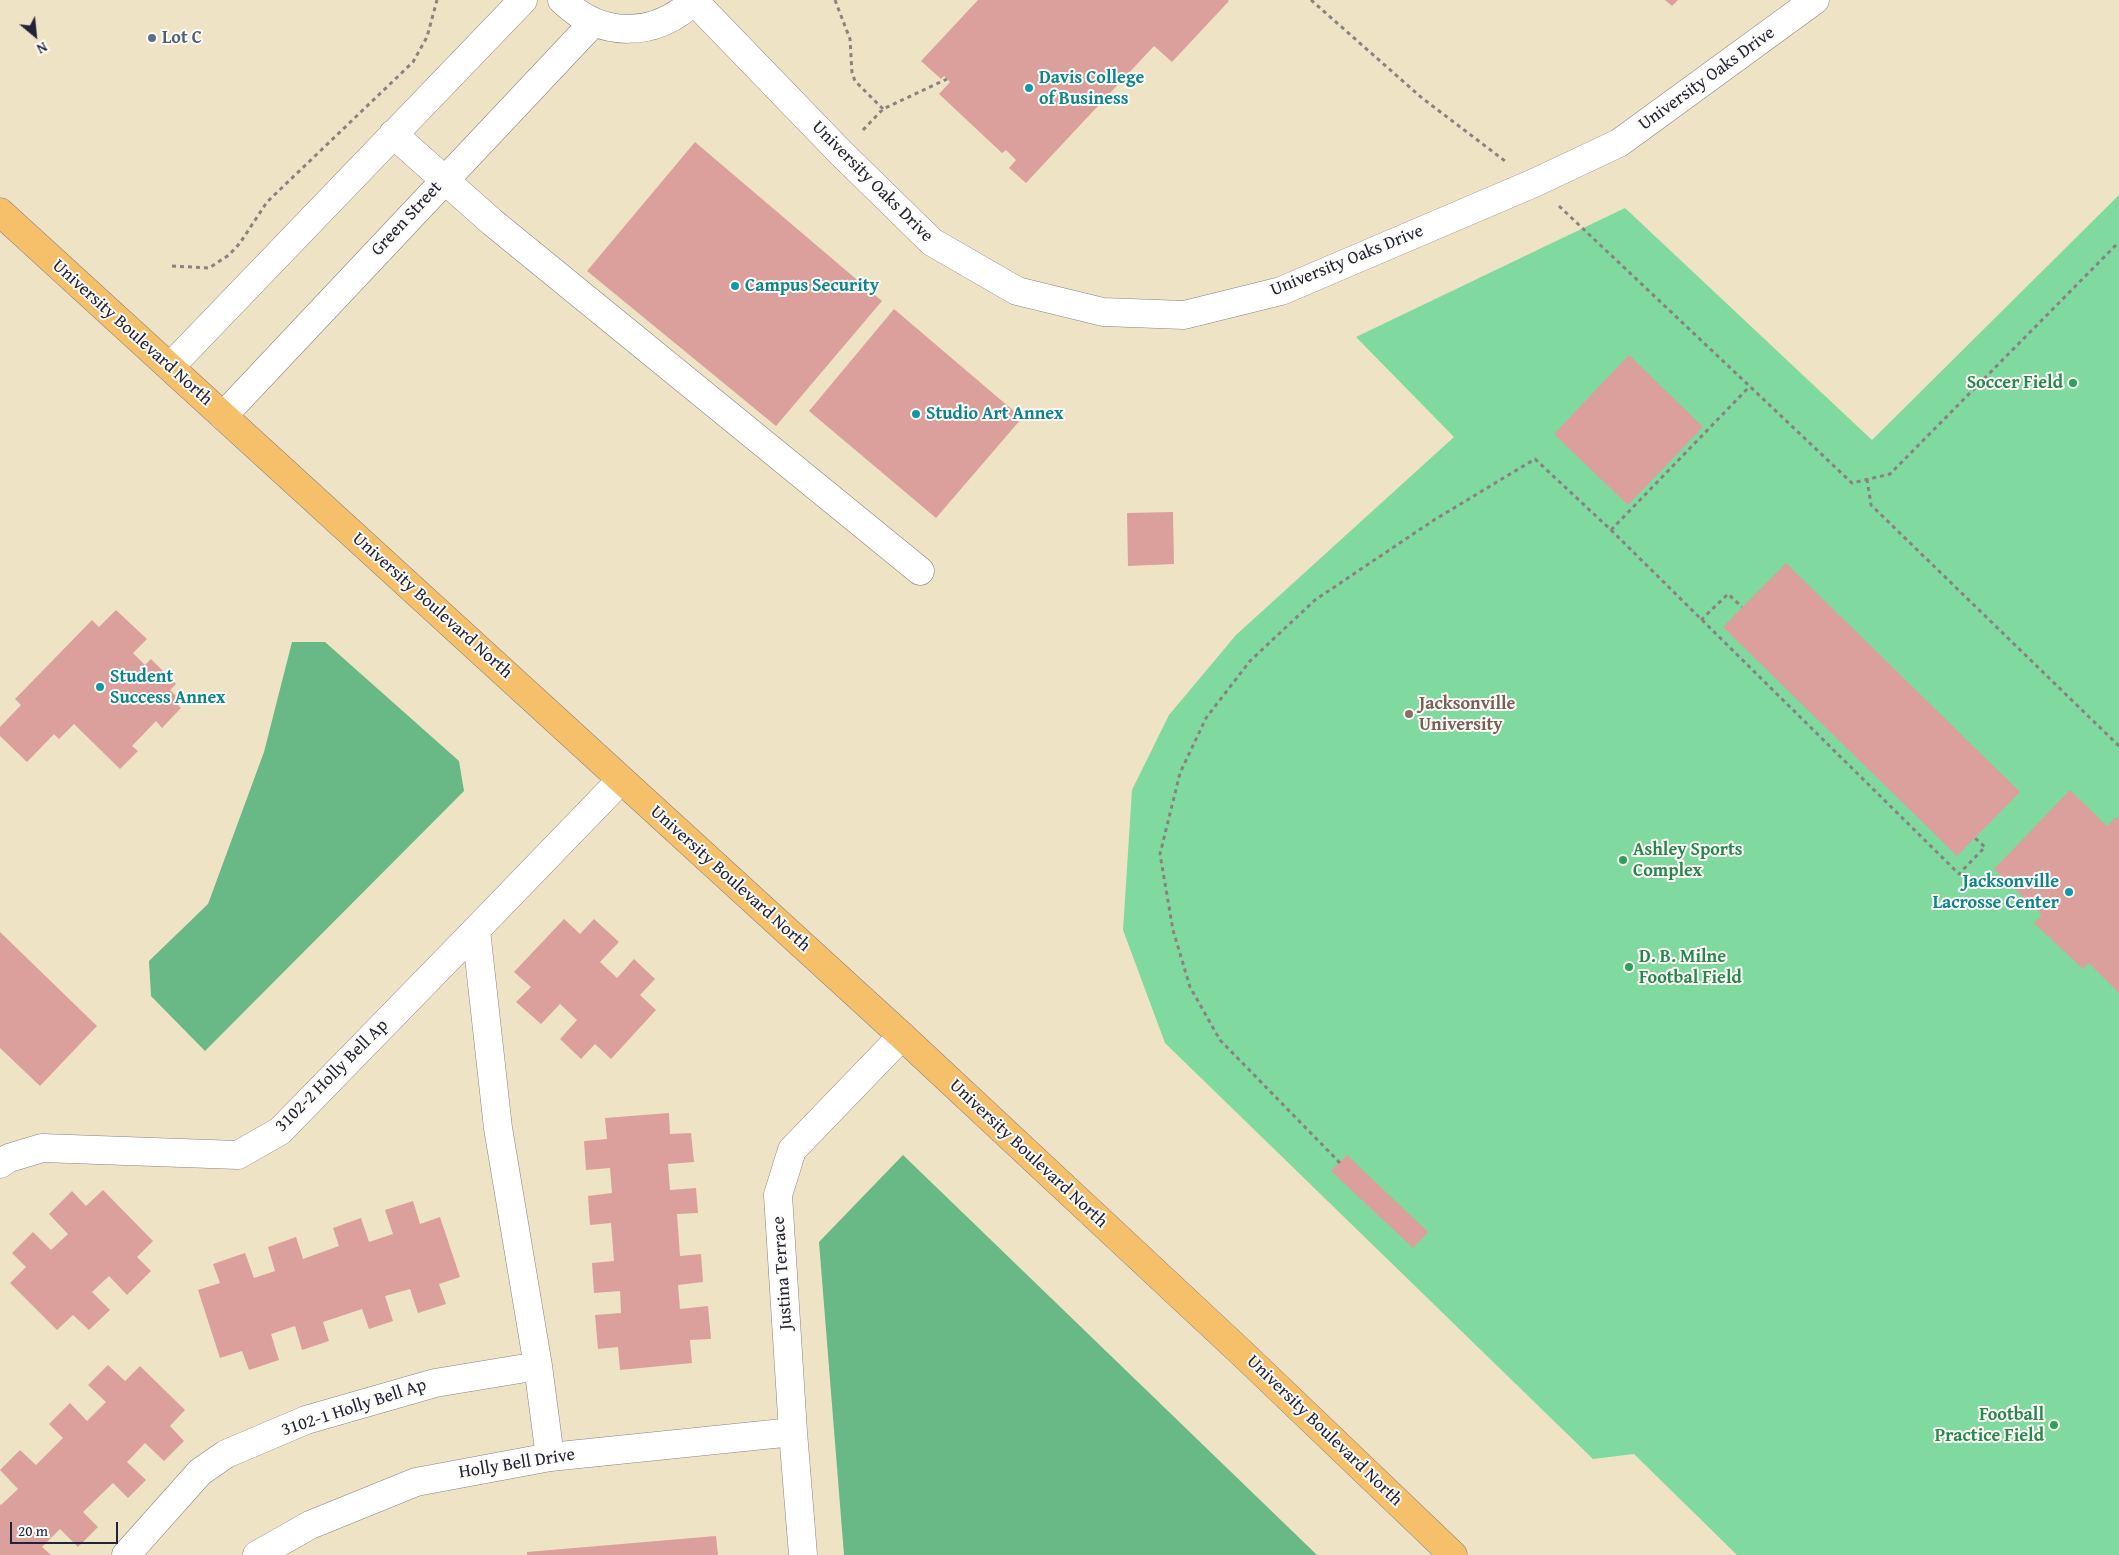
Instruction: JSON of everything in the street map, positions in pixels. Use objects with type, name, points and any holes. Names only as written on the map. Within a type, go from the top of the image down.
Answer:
[{"type":"main road","name":"University Boulevard North","points":[[0,212],[902,1036],[1246,1356],[1453,1555]]},
{"type":"street","points":[[170,367],[523,0]]},
{"type":"street","points":[[562,0],[573,11],[593,23],[619,30],[647,28],[672,18],[695,0]]},
{"type":"street","name":"University Oaks Drive","points":[[695,0],[841,153],[932,242],[1017,291],[1103,312],[1184,315],[1281,291],[1534,183],[1619,143],[1814,0]]},
{"type":"street","name":"Green Street","points":[[223,416],[444,179],[593,23]]},
{"type":"street","points":[[393,134],[492,222],[920,571]]},
{"type":"street","name":"3102-2 Holly Bell Ap","points":[[3,1157],[42,1148],[238,1155],[280,1131],[622,780]]},
{"type":"street","points":[[476,930],[498,1128],[538,1366],[550,1457]]},
{"type":"street","name":"Justina Terrace","points":[[803,1555],[778,1195],[792,1150],[902,1036]]},
{"type":"street","name":"3102-1 Holly Bell Ap","points":[[126,1555],[200,1472],[226,1454],[306,1420],[435,1383],[538,1366]]},
{"type":"street","name":"Holly Bell Drive","points":[[257,1555],[310,1524],[416,1482],[550,1457],[793,1432]]},
{"type":"path","points":[[172,266],[209,268],[229,254],[240,243],[267,202],[413,62],[427,37],[437,0]]},
{"type":"path","points":[[835,0],[850,39],[852,72],[855,81],[883,109]]},
{"type":"path","points":[[1311,0],[1422,98],[1534,183],[1852,483],[1890,474],[2119,242]]},
{"type":"path","points":[[841,153],[883,109],[948,79]]},
{"type":"path","points":[[1611,530],[1750,386]]},
{"type":"path","points":[[1340,1163],[1220,1040],[1190,988],[1173,930],[1160,854],[1180,773],[1206,718],[1250,661],[1315,600],[1434,520],[1535,459],[1611,530],[1959,874],[1985,848],[1975,838]]},
{"type":"path","points":[[1867,479],[1871,505],[2119,746]]},
{"type":"path","points":[[1701,620],[1728,594],[1742,607]]},
{"type":"green space","name":"Ashley Sports Complex","points":[[2119,195],[2119,1555],[1737,1555],[1634,1454],[1593,1459],[1165,1043],[1123,930],[1132,790],[1169,715],[1236,635],[1454,437],[1356,337],[1625,208],[1872,440]]},
{"type":"green space","points":[[292,642],[325,642],[459,761],[464,791],[205,1051],[151,996],[149,961],[208,904],[264,752]]},
{"type":"green space","points":[[903,1155],[1317,1555],[844,1555],[819,1242]]},
{"type":"building","name":"Davis College of Business","points":[[978,0],[1229,1],[1172,62],[1154,46],[1026,183],[1009,168],[1016,160],[1006,150],[1002,153],[939,94],[950,82],[944,76],[941,79],[921,61]]},
{"type":"building","points":[[1665,0],[1678,0],[1672,6]]},
{"type":"building","name":"Campus Security","points":[[695,142],[882,301],[776,426],[587,271]]},
{"type":"building","name":"Studio Art Annex","points":[[894,309],[1022,418],[936,518],[809,411]]},
{"type":"building","points":[[1629,355],[1703,427],[1628,505],[1554,434]]},
{"type":"building","points":[[1173,512],[1174,564],[1128,566],[1127,513]]},
{"type":"building","points":[[1786,563],[2020,792],[1957,856],[1723,627]]},
{"type":"building","name":"Student Success Annex","points":[[116,610],[147,639],[133,653],[145,665],[151,659],[176,684],[170,690],[178,698],[175,702],[181,708],[162,728],[156,721],[132,746],[138,751],[120,769],[74,724],[59,739],[54,734],[27,762],[0,736],[0,727],[21,705],[15,699],[92,620],[99,627]]},
{"type":"building","name":"Jacksonville Lacrosse Center","points":[[2070,790],[2107,826],[2116,817],[2119,820],[2119,993],[2089,963],[2083,969],[2034,923],[2042,915],[1994,869]]},
{"type":"building","points":[[564,919],[580,934],[594,919],[619,942],[600,962],[617,978],[634,959],[655,979],[640,995],[656,1010],[611,1059],[595,1044],[581,1059],[560,1039],[577,1020],[560,1004],[541,1024],[516,1002],[531,987],[514,972]]},
{"type":"building","points":[[0,932],[97,1026],[40,1086],[0,1048]]},
{"type":"building","points":[[669,1113],[670,1134],[691,1133],[694,1162],[668,1164],[670,1190],[696,1188],[698,1213],[677,1214],[680,1256],[701,1254],[703,1282],[678,1285],[680,1309],[708,1306],[711,1339],[690,1340],[692,1363],[620,1370],[618,1347],[598,1349],[595,1315],[621,1313],[620,1291],[594,1293],[592,1263],[614,1261],[611,1223],[590,1225],[588,1196],[612,1193],[610,1168],[586,1170],[584,1141],[607,1139],[605,1118]]},
{"type":"building","points":[[1347,1155],[1428,1232],[1413,1248],[1331,1171]]},
{"type":"building","points":[[103,1190],[153,1241],[137,1257],[151,1271],[127,1295],[109,1276],[92,1292],[110,1310],[89,1330],[73,1315],[57,1330],[10,1283],[26,1267],[12,1253],[33,1232],[51,1250],[68,1234],[49,1214],[72,1191],[86,1206]]},
{"type":"building","points":[[413,1201],[420,1224],[440,1217],[460,1277],[439,1284],[446,1304],[418,1313],[410,1289],[385,1296],[393,1321],[369,1329],[362,1309],[323,1322],[329,1341],[302,1350],[295,1326],[271,1334],[279,1360],[249,1370],[242,1351],[220,1358],[198,1290],[220,1283],[213,1264],[245,1253],[254,1278],[275,1271],[268,1247],[296,1237],[303,1259],[339,1246],[333,1228],[361,1218],[369,1242],[393,1234],[385,1210]]},
{"type":"building","points":[[108,1365],[125,1381],[140,1366],[185,1410],[170,1426],[184,1441],[164,1461],[145,1443],[127,1462],[146,1480],[128,1498],[113,1483],[83,1512],[98,1527],[78,1547],[60,1529],[42,1547],[51,1555],[0,1555],[0,1504],[18,1489],[0,1470],[20,1450],[36,1465],[63,1438],[49,1424],[70,1403],[87,1421],[106,1402],[88,1385]]},
{"type":"building","points":[[716,1536],[718,1555],[527,1555],[527,1552]]},
{"type":"place","name":"Lot C","points":[[152,38]]},
{"type":"place","name":"Davis College of Business","points":[[1029,88]]},
{"type":"place","name":"Campus Security","points":[[735,286]]},
{"type":"place","name":"Soccer Field","points":[[2073,383]]},
{"type":"place","name":"Studio Art Annex","points":[[916,414]]},
{"type":"place","name":"Student Success Annex","points":[[100,687]]},
{"type":"place","name":"Jacksonville University","points":[[1409,714]]},
{"type":"place","name":"Ashley Sports Complex","points":[[1623,860]]},
{"type":"place","name":"Jacksonville Lacrosse Center","points":[[2069,892]]},
{"type":"place","name":"D. B. Milne Footbal Field","points":[[1629,967]]},
{"type":"place","name":"Football Practice Field","points":[[2054,1425]]}]
